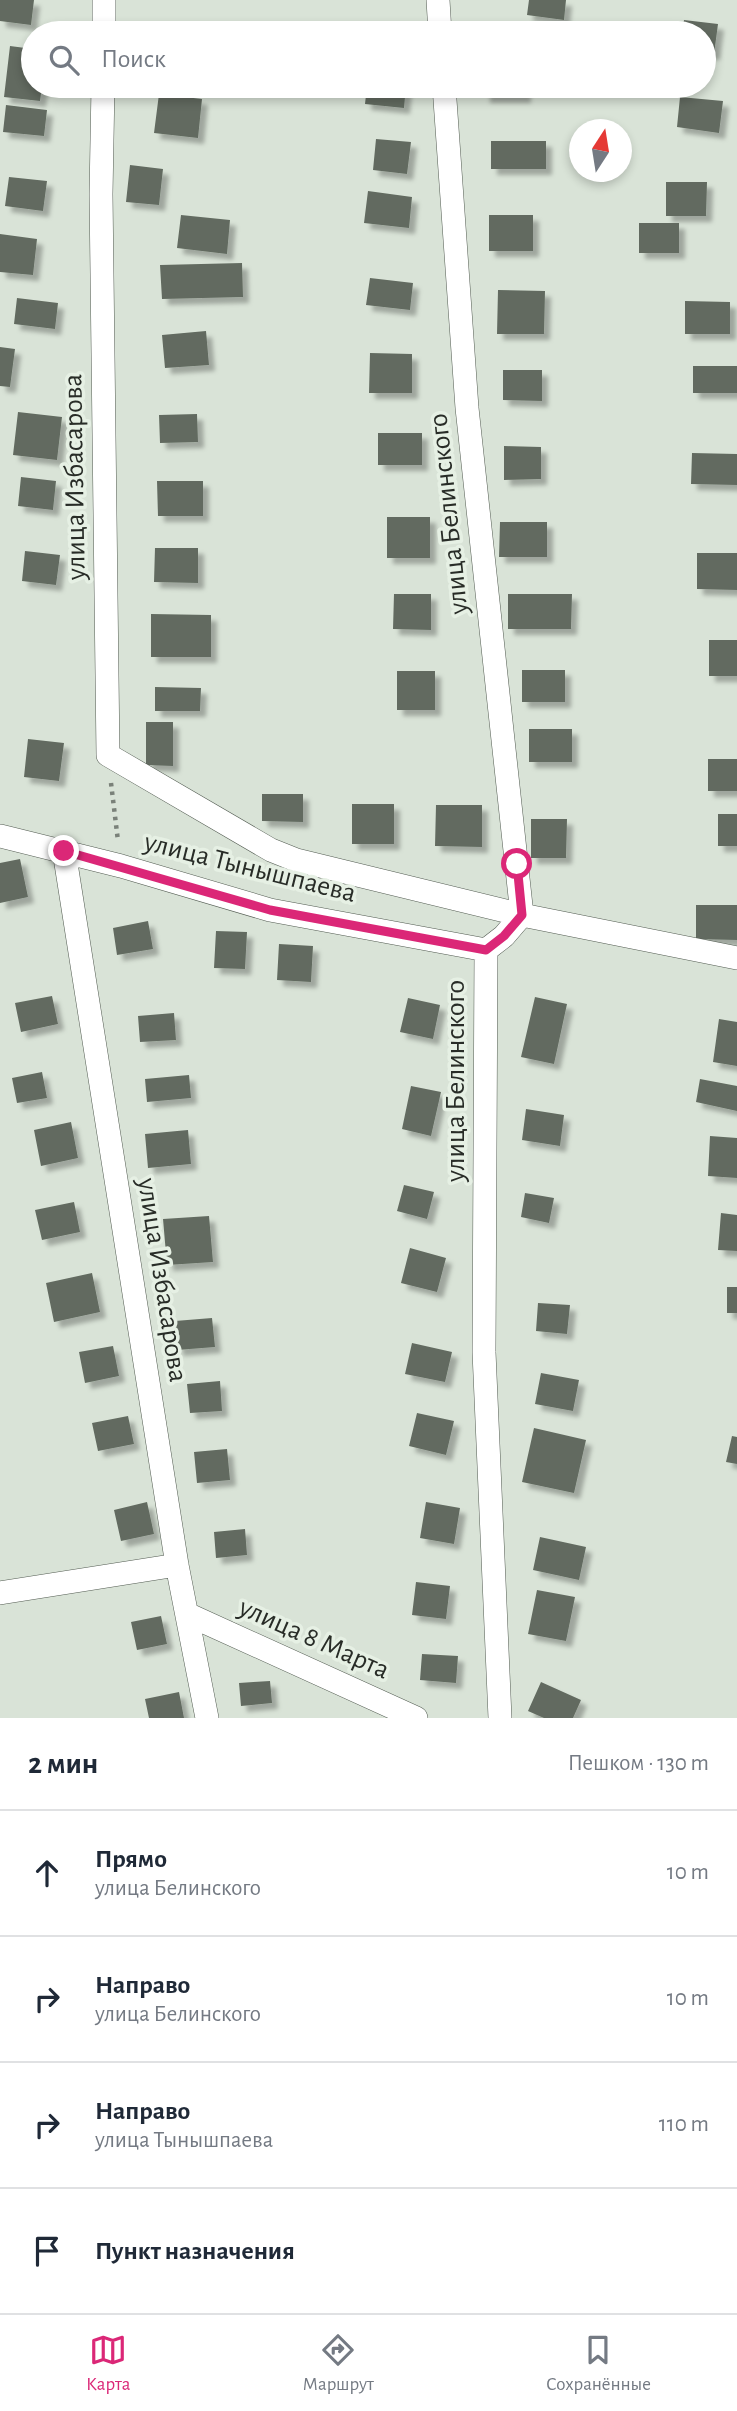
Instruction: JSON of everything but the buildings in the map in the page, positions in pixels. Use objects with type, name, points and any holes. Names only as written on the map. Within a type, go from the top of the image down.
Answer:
[{"type":"street","points":[[104,0],[104,21]]},
{"type":"street","points":[[438,0],[439,21]]},
{"type":"street","name":"улица Избасарова","points":[[103,98],[101,194],[108,755]]},
{"type":"street","name":"улица Белинского","points":[[445,98],[467,408],[522,915],[504,936],[486,950],[484,1352],[500,1718]]},
{"type":"street","points":[[108,755],[271,850],[296,860],[522,915],[737,958]]},
{"type":"street","name":"улица Тынышпаева","points":[[0,836],[121,866],[270,910],[486,950]]},
{"type":"street","name":"улица Избасарова","points":[[64,851],[177,1565],[207,1718]]},
{"type":"street","points":[[0,1593],[177,1565]]},
{"type":"street","name":"улица 8 Марта","points":[[187,1615],[416,1718]]},
{"type":"path","points":[[108,755],[121,866]]},
{"type":"route","points":[[64,851],[270,910],[486,950],[504,936],[522,915],[517,864]]}]
